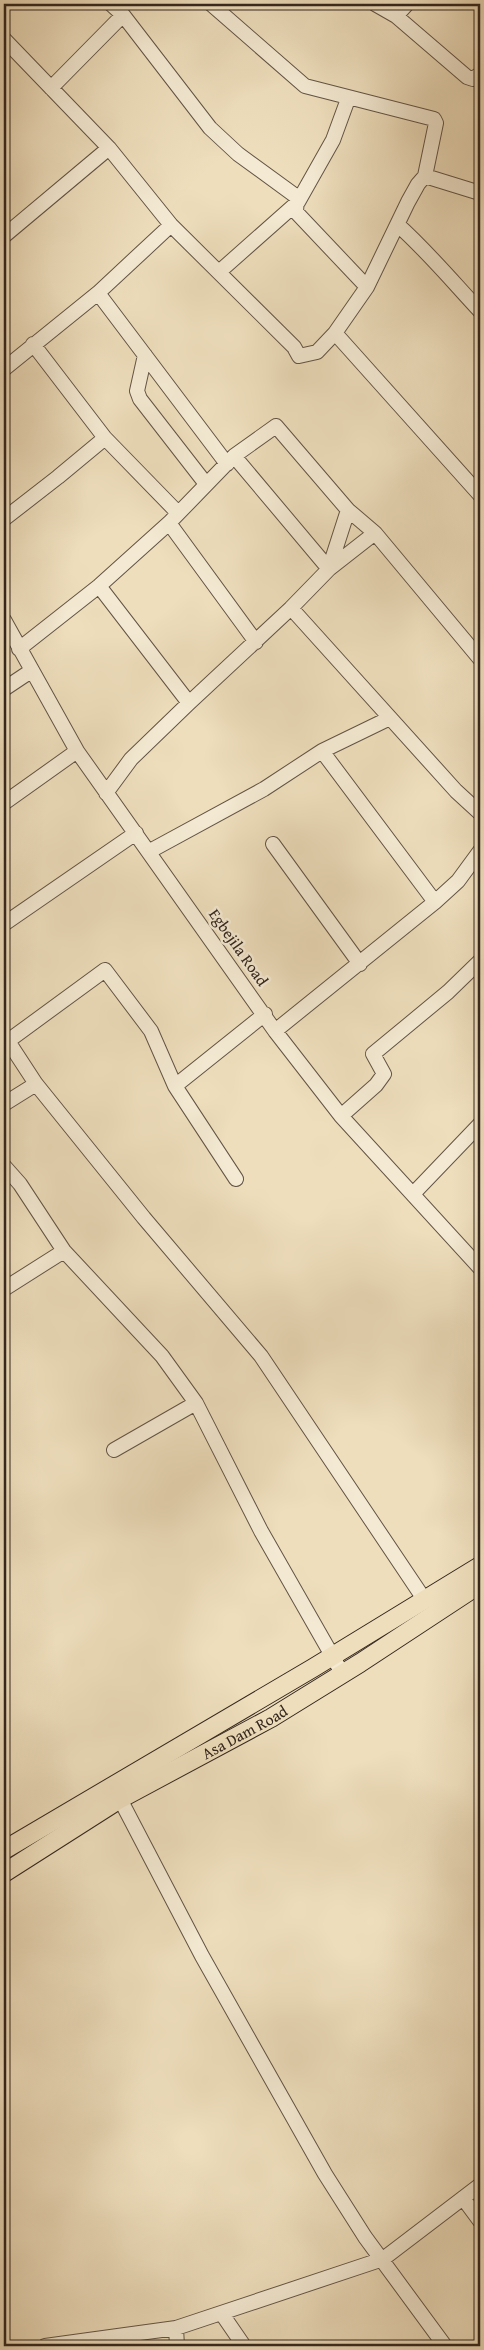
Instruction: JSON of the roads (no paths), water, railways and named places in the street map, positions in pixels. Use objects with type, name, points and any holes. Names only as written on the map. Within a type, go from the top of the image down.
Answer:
[{"type":"main road","name":"Asa Dam Road","points":[[4,1850],[480,1566]]},
{"type":"main road","name":"Asa Dam Road","points":[[4,1873],[120,1799],[271,1718],[480,1584]]},
{"type":"street","points":[[111,4],[123,15],[210,128],[238,154],[289,190],[297,197],[298,202]]},
{"type":"street","points":[[4,39],[109,148],[172,225],[294,347],[299,356],[317,352],[335,333],[367,288],[418,184],[425,176],[436,122],[434,119],[305,86],[211,4]]},
{"type":"street","points":[[375,4],[396,16],[468,77],[473,79],[480,74]]},
{"type":"street","points":[[396,16],[407,4]]},
{"type":"street","points":[[51,88],[123,15]]},
{"type":"street","points":[[348,98],[333,140],[298,202],[296,212],[367,288]]},
{"type":"street","points":[[4,236],[109,148]]},
{"type":"street","points":[[425,176],[480,193]]},
{"type":"street","points":[[219,272],[298,202]]},
{"type":"street","points":[[4,369],[98,294],[172,225]]},
{"type":"street","points":[[398,225],[429,253],[442,271],[480,311]]},
{"type":"street","points":[[98,294],[231,460],[329,569]]},
{"type":"street","points":[[335,333],[480,495]]},
{"type":"street","points":[[33,344],[105,438],[173,518],[256,642]]},
{"type":"street","points":[[145,355],[137,391],[140,399],[206,484]]},
{"type":"street","points":[[19,649],[99,586],[173,518],[231,460],[276,426],[348,510],[375,533],[480,659]]},
{"type":"street","points":[[4,519],[105,438]]},
{"type":"street","points":[[329,569],[348,510]]},
{"type":"street","points":[[106,793],[131,759],[256,642],[329,569],[375,533]]},
{"type":"street","points":[[99,586],[189,703]]},
{"type":"street","points":[[291,608],[456,791],[480,813]]},
{"type":"street","name":"Egbejila Road","points":[[4,620],[77,751],[150,851],[275,1031],[341,1116],[480,1268]]},
{"type":"street","points":[[4,689],[31,671]]},
{"type":"street","points":[[150,851],[264,789],[322,752],[390,718]]},
{"type":"street","points":[[4,803],[77,751]]},
{"type":"street","points":[[322,752],[435,902]]},
{"type":"street","points":[[4,924],[136,833]]},
{"type":"street","points":[[273,844],[360,964]]},
{"type":"street","points":[[275,1031],[435,902],[458,881],[480,851]]},
{"type":"street","points":[[341,1116],[376,1084],[384,1074],[373,1054],[448,992],[480,961]]},
{"type":"street","points":[[236,1178],[175,1086],[152,1031],[105,970],[6,1038],[36,1084],[144,1218],[262,1356],[424,1599]]},
{"type":"street","points":[[175,1086],[265,1014]]},
{"type":"street","points":[[4,1104],[36,1084]]},
{"type":"street","points":[[413,1194],[480,1124]]},
{"type":"street","points":[[4,1166],[20,1184],[64,1251],[162,1356],[196,1402],[261,1532],[342,1673]]},
{"type":"street","points":[[4,1289],[64,1251]]},
{"type":"street","points":[[114,1450],[196,1402]]},
{"type":"street","points":[[120,1799],[202,1956],[325,2174],[365,2237],[445,2346]]},
{"type":"street","points":[[45,2346],[176,2328],[383,2259],[480,2185]]},
{"type":"street","points":[[463,2198],[480,2221]]},
{"type":"street","points":[[222,2314],[244,2346]]},
{"type":"street","points":[[176,2328],[177,2346]]}]
